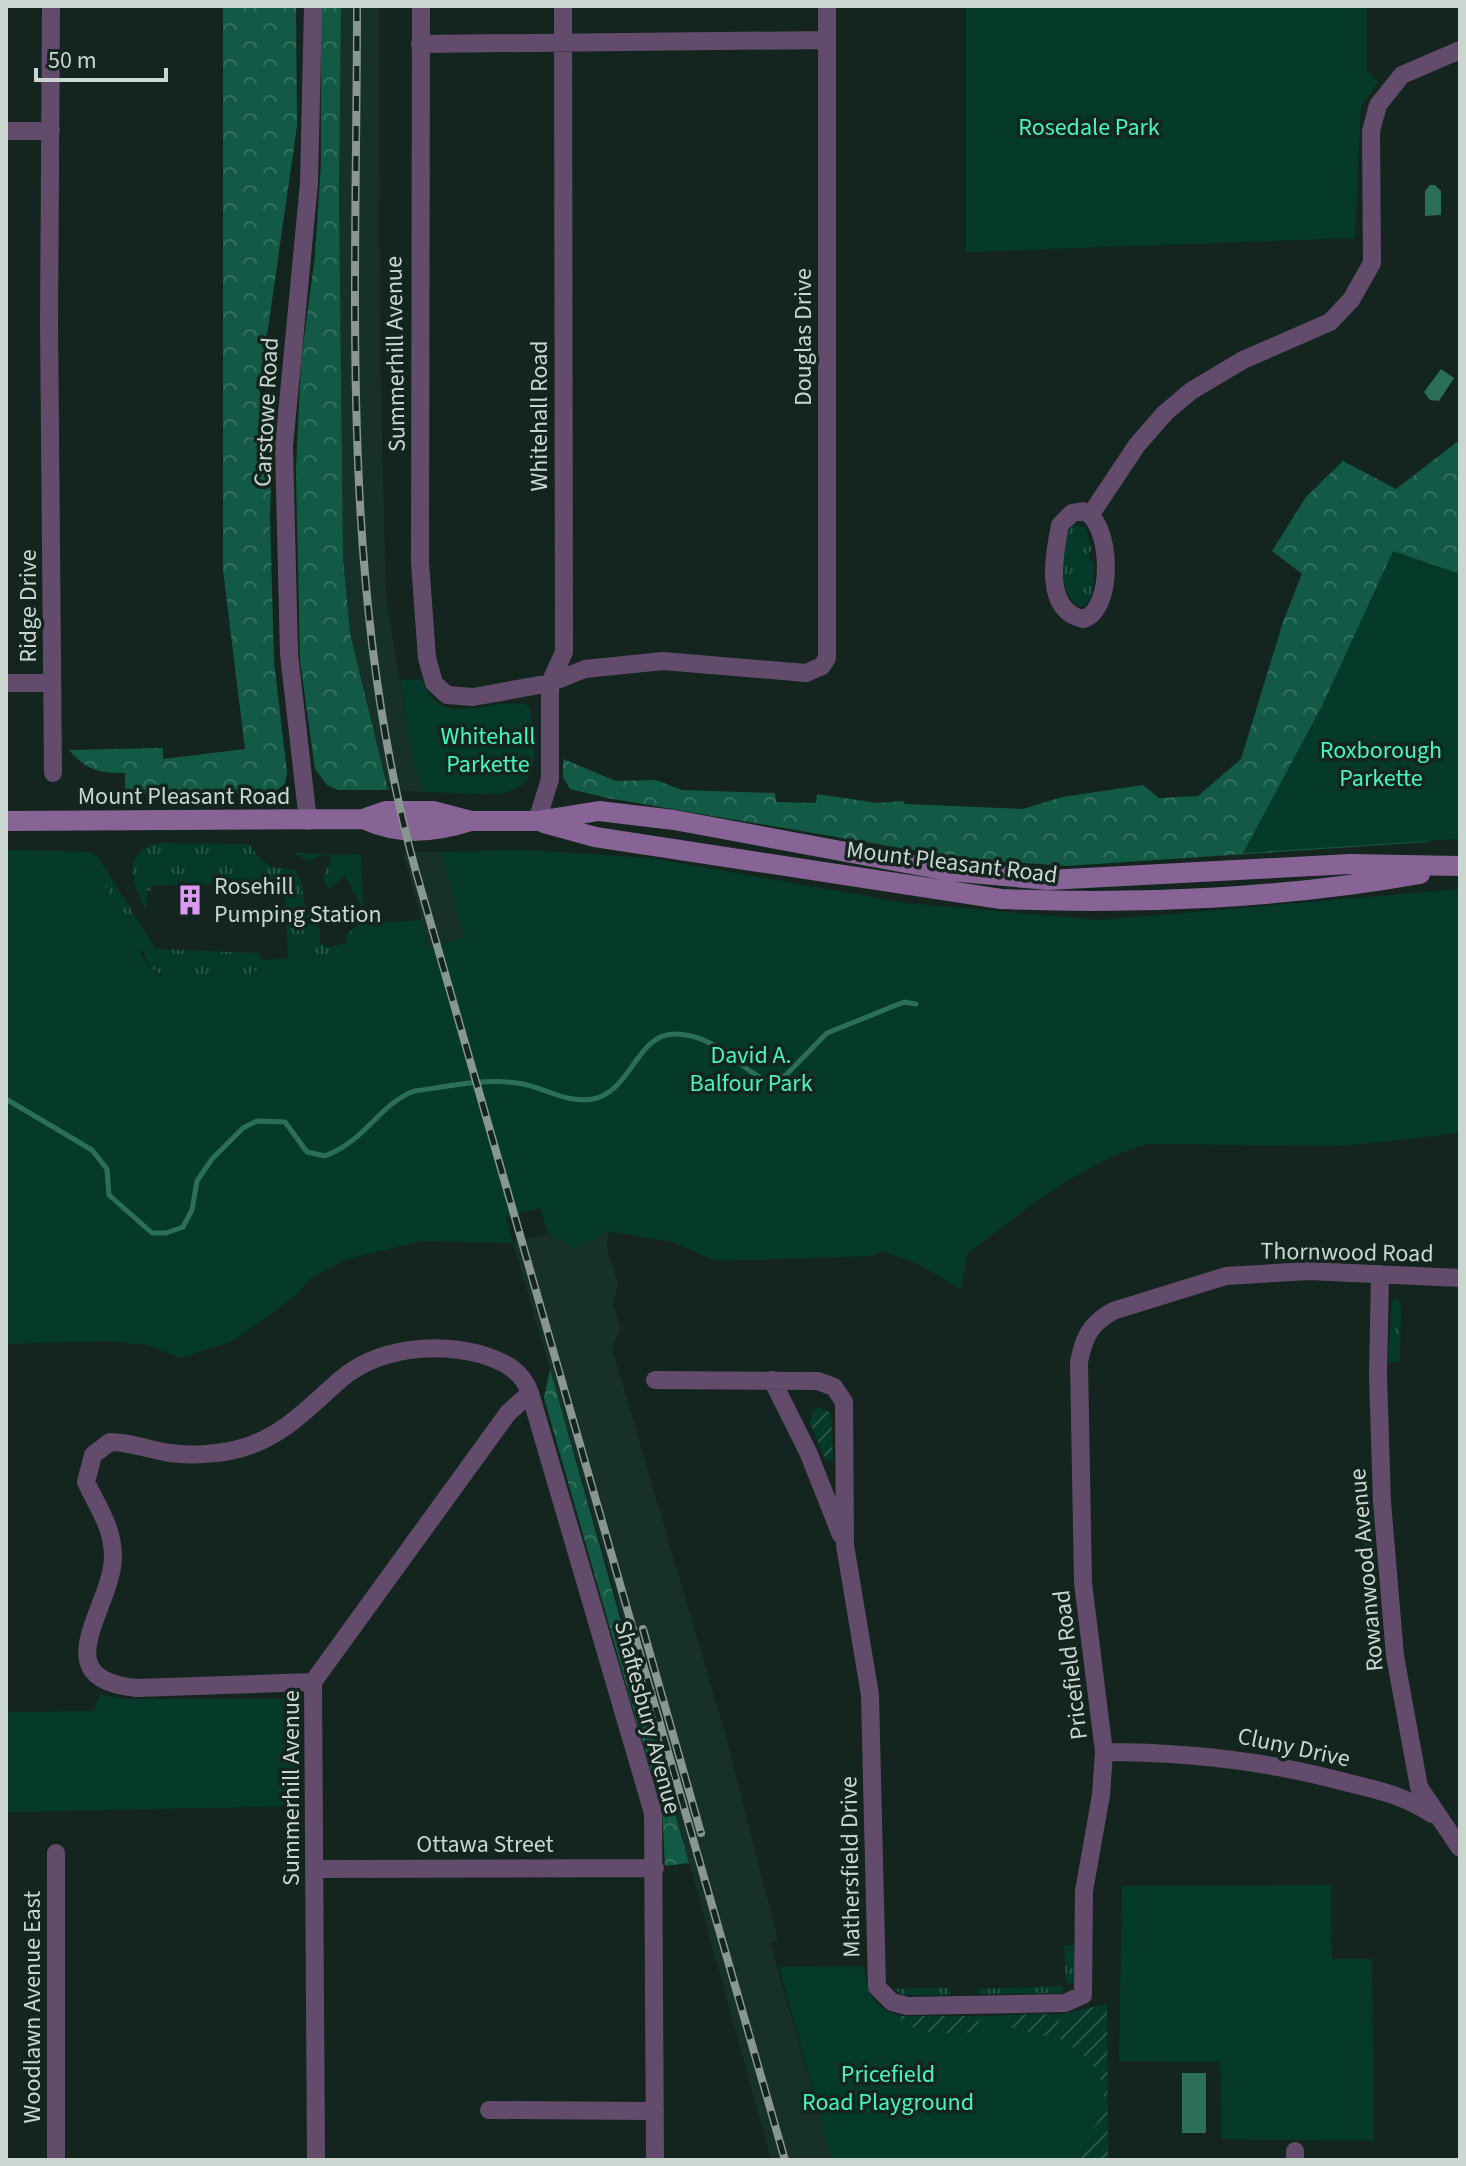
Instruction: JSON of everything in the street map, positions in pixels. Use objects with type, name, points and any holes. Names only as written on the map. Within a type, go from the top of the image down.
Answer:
[{"type":"main road","name":"Mount Pleasant Road","points":[[6,821],[308,821],[363,819],[386,811],[433,811],[471,821],[537,821],[599,811],[674,820],[949,871],[1048,880],[1350,864],[1460,866]]},
{"type":"main road","name":"Mount Pleasant Road","points":[[537,821],[595,837],[941,892],[1016,900],[1062,902],[1354,886],[1460,866]]},
{"type":"street","name":"Ridge Drive","points":[[51,6],[53,773]]},
{"type":"street","name":"Carstowe Road","points":[[308,821],[289,654],[284,446],[309,183],[313,6]]},
{"type":"street","name":"Summerhill Avenue","points":[[421,6],[420,562],[427,658],[434,683],[447,695],[473,697],[550,683]]},
{"type":"street","name":"Whitehall Road","points":[[537,821],[550,779],[550,683],[564,652],[563,6]]},
{"type":"street","name":"Douglas Drive","points":[[550,683],[585,669],[633,663],[690,662],[786,673],[806,673],[822,666],[828,643],[827,6]]},
{"type":"street","points":[[420,44],[826,40]]},
{"type":"street","points":[[1091,514],[1144,437],[1191,391],[1243,360],[1330,322],[1351,300],[1372,263],[1371,131],[1378,105],[1402,75],[1460,50]]},
{"type":"street","points":[[6,131],[51,131]]},
{"type":"street","points":[[1083,511],[1091,514],[1101,528],[1104,590],[1097,613],[1083,619],[1069,614],[1056,595],[1057,541],[1065,518],[1083,511]]},
{"type":"street","points":[[6,683],[52,683]]},
{"type":"street","name":"Thornwood Road","points":[[1098,1320],[1136,1302],[1226,1276],[1309,1271],[1460,1278]]},
{"type":"street","name":"Rowanwood Avenue","points":[[1380,1274],[1378,1391],[1390,1618],[1419,1787],[1460,1848]]},
{"type":"street","name":"Pricefield Road","points":[[1073,2001],[1083,1995],[1084,1891],[1101,1795],[1104,1752],[1083,1583],[1079,1378],[1084,1336],[1098,1320]]},
{"type":"street","points":[[313,1682],[137,1688],[118,1686],[98,1677],[87,1658],[86,1649],[112,1572],[113,1554],[104,1513],[86,1482],[93,1455],[110,1442],[184,1454],[241,1449],[275,1435],[299,1418],[344,1377],[366,1362],[390,1353],[449,1348],[494,1358],[524,1377],[530,1393]]},
{"type":"street","name":"Mathersfield Drive","points":[[655,1380],[828,1383],[844,1402],[845,1545],[870,1695],[877,1987],[892,2002],[907,2006],[1073,2001]]},
{"type":"street","name":"Mathersfield Drive","points":[[772,1380],[808,1452],[845,1545]]},
{"type":"street","name":"Summerhill Avenue","points":[[316,2160],[313,1682],[508,1413],[530,1393]]},
{"type":"street","name":"Shaftesbury Avenue","points":[[530,1393],[653,1813],[655,2160]]},
{"type":"street","name":"Cluny Drive","points":[[1104,1752],[1200,1754],[1294,1768],[1405,1796],[1460,1835]]},
{"type":"street","name":"Woodlawn Avenue East","points":[[56,1853],[56,2160]]},
{"type":"street","name":"Ottawa Street","points":[[316,1869],[655,1868]]},
{"type":"street","points":[[489,2110],[655,2111]]},
{"type":"shaded area","points":[[341,6],[379,6],[380,354],[386,596],[413,763],[424,792],[388,790],[350,633],[343,557],[339,195]]},
{"type":"shaded area","points":[[1430,185],[1441,191],[1441,215],[1425,216],[1425,191]]},
{"type":"shaded area","points":[[1441,369],[1454,378],[1439,401],[1430,400],[1424,392]]},
{"type":"shaded area","points":[[441,852],[464,938],[429,948],[403,853]]},
{"type":"shaded area","points":[[608,1231],[607,1249],[618,1284],[613,1305],[621,1329],[612,1348],[726,1737],[778,1941],[770,1942],[832,2160],[771,2160],[606,1560],[513,1243],[548,1233],[576,1249]]},
{"type":"shaded area","points":[[1182,2073],[1206,2073],[1206,2133],[1182,2133]]},
{"type":"green space","points":[[223,6],[296,6],[297,126],[259,391],[273,420],[270,516],[274,662],[287,772],[285,784],[271,794],[125,794],[125,773],[94,769],[69,750],[163,748],[163,759],[245,749],[223,570]]},
{"type":"green space","points":[[321,6],[341,6],[339,195],[343,557],[350,633],[388,790],[338,790],[327,785],[315,769],[300,661],[296,471],[301,361],[315,256],[321,164]]},
{"type":"green space","name":"Rosedale Park","points":[[966,6],[1367,6],[1367,71],[1378,82],[1361,106],[1355,238],[966,252]]},
{"type":"green space","points":[[1457,442],[1460,443],[1460,830],[1427,842],[1067,866],[924,852],[608,798],[570,789],[563,777],[563,759],[616,781],[656,780],[682,790],[775,793],[776,802],[816,803],[817,794],[877,803],[903,801],[905,804],[1023,809],[1062,797],[1143,785],[1159,798],[1198,796],[1241,759],[1284,619],[1302,574],[1272,551],[1306,497],[1343,461],[1396,489]]},
{"type":"green space","points":[[1074,524],[1086,528],[1092,551],[1089,552],[1089,561],[1094,561],[1092,595],[1085,606],[1078,606],[1071,599],[1062,566],[1065,541]]},
{"type":"green space","name":"Roxborough Parkette","points":[[1393,551],[1460,574],[1460,839],[1243,853],[1322,706]]},
{"type":"green space","name":"Whitehall Parkette","points":[[422,679],[430,696],[441,705],[454,709],[515,703],[529,706],[534,740],[533,765],[527,780],[515,790],[498,793],[424,792],[413,763],[400,680]]},
{"type":"green space","points":[[159,843],[249,844],[261,860],[272,867],[295,870],[302,884],[304,902],[320,930],[320,943],[329,948],[347,942],[345,937],[358,924],[352,914],[361,905],[345,876],[329,889],[323,878],[332,858],[325,854],[308,861],[295,853],[361,855],[364,923],[360,944],[347,954],[288,958],[285,884],[152,885],[152,891],[147,891],[146,910],[134,880],[134,862],[147,847]]},
{"type":"green space","name":"David A. Balfour Park","points":[[6,850],[80,852],[99,874],[146,963],[158,975],[219,985],[236,981],[263,967],[261,960],[347,954],[360,944],[364,923],[421,920],[429,948],[464,938],[441,852],[525,850],[651,858],[906,903],[1100,920],[1460,889],[1460,1133],[1344,1146],[1147,1144],[1075,1177],[968,1253],[961,1289],[918,1264],[882,1251],[872,1256],[716,1261],[672,1242],[608,1231],[576,1249],[548,1233],[540,1208],[506,1217],[513,1243],[421,1241],[348,1259],[311,1278],[295,1296],[233,1341],[181,1358],[146,1345],[104,1341],[6,1344]]},
{"type":"green space","points":[[51,851],[89,852],[97,856],[156,949],[259,953],[264,966],[235,982],[211,985],[182,983],[157,973],[144,954]]},
{"type":"green space","points":[[1397,1299],[1401,1307],[1400,1361],[1388,1363],[1392,1301]]},
{"type":"green space","points":[[550,1369],[689,1863],[665,1866],[662,1810],[544,1398]]},
{"type":"green space","points":[[820,1407],[831,1413],[833,1460],[826,1461],[810,1423],[812,1411]]},
{"type":"green space","points":[[1361,1507],[1372,1507],[1376,1567],[1365,1567]]},
{"type":"green space","points":[[100,1694],[121,1699],[295,1699],[301,1707],[301,1806],[6,1812],[6,1712],[94,1711]]},
{"type":"green space","points":[[1331,1885],[1332,1959],[1372,1959],[1374,2141],[1222,2139],[1220,2062],[1119,2061],[1122,1886]]},
{"type":"green space","points":[[1064,1945],[1075,1945],[1076,1983],[1066,1983]]},
{"type":"green space","name":"Pricefield Road Playground","points":[[864,1966],[867,1986],[874,2000],[887,2011],[906,2017],[1058,2015],[1107,2004],[1108,2160],[832,2160],[779,1967]]},
{"type":"green space","points":[[1063,1986],[1063,1993],[978,1994],[978,1989]]},
{"type":"green space","points":[[949,1988],[950,1995],[903,1995],[894,1989]]},
{"type":"green space","points":[[1107,2004],[1108,2160],[1073,2160],[1078,2147],[1100,2116],[1104,2102],[1103,2089],[1093,2066],[1060,2039],[1073,2012]]},
{"type":"green space","points":[[1061,2014],[1054,2038],[1007,2027],[1007,2015]]},
{"type":"green space","points":[[900,2016],[979,2016],[979,2032],[935,2034],[902,2024]]},
{"type":"waterway","points":[[6,1099],[92,1150],[107,1169],[109,1195],[152,1233],[166,1233],[183,1227],[192,1210],[197,1181],[212,1159],[243,1128],[257,1121],[285,1122],[307,1152],[325,1156],[352,1141],[391,1105],[414,1091],[478,1082],[504,1082],[527,1085],[573,1099],[593,1099],[616,1086],[652,1043],[662,1036],[675,1034],[704,1040],[771,1082],[782,1079],[827,1033],[904,1002],[916,1004]]},
{"type":"railway","points":[[357,6],[357,442],[363,551],[374,659],[391,766],[416,872],[785,2160]]},
{"type":"railway","points":[[643,1629],[701,1833]]},
{"type":"place","name":"Rosehill Pumping Station","points":[[190,900]]}]
